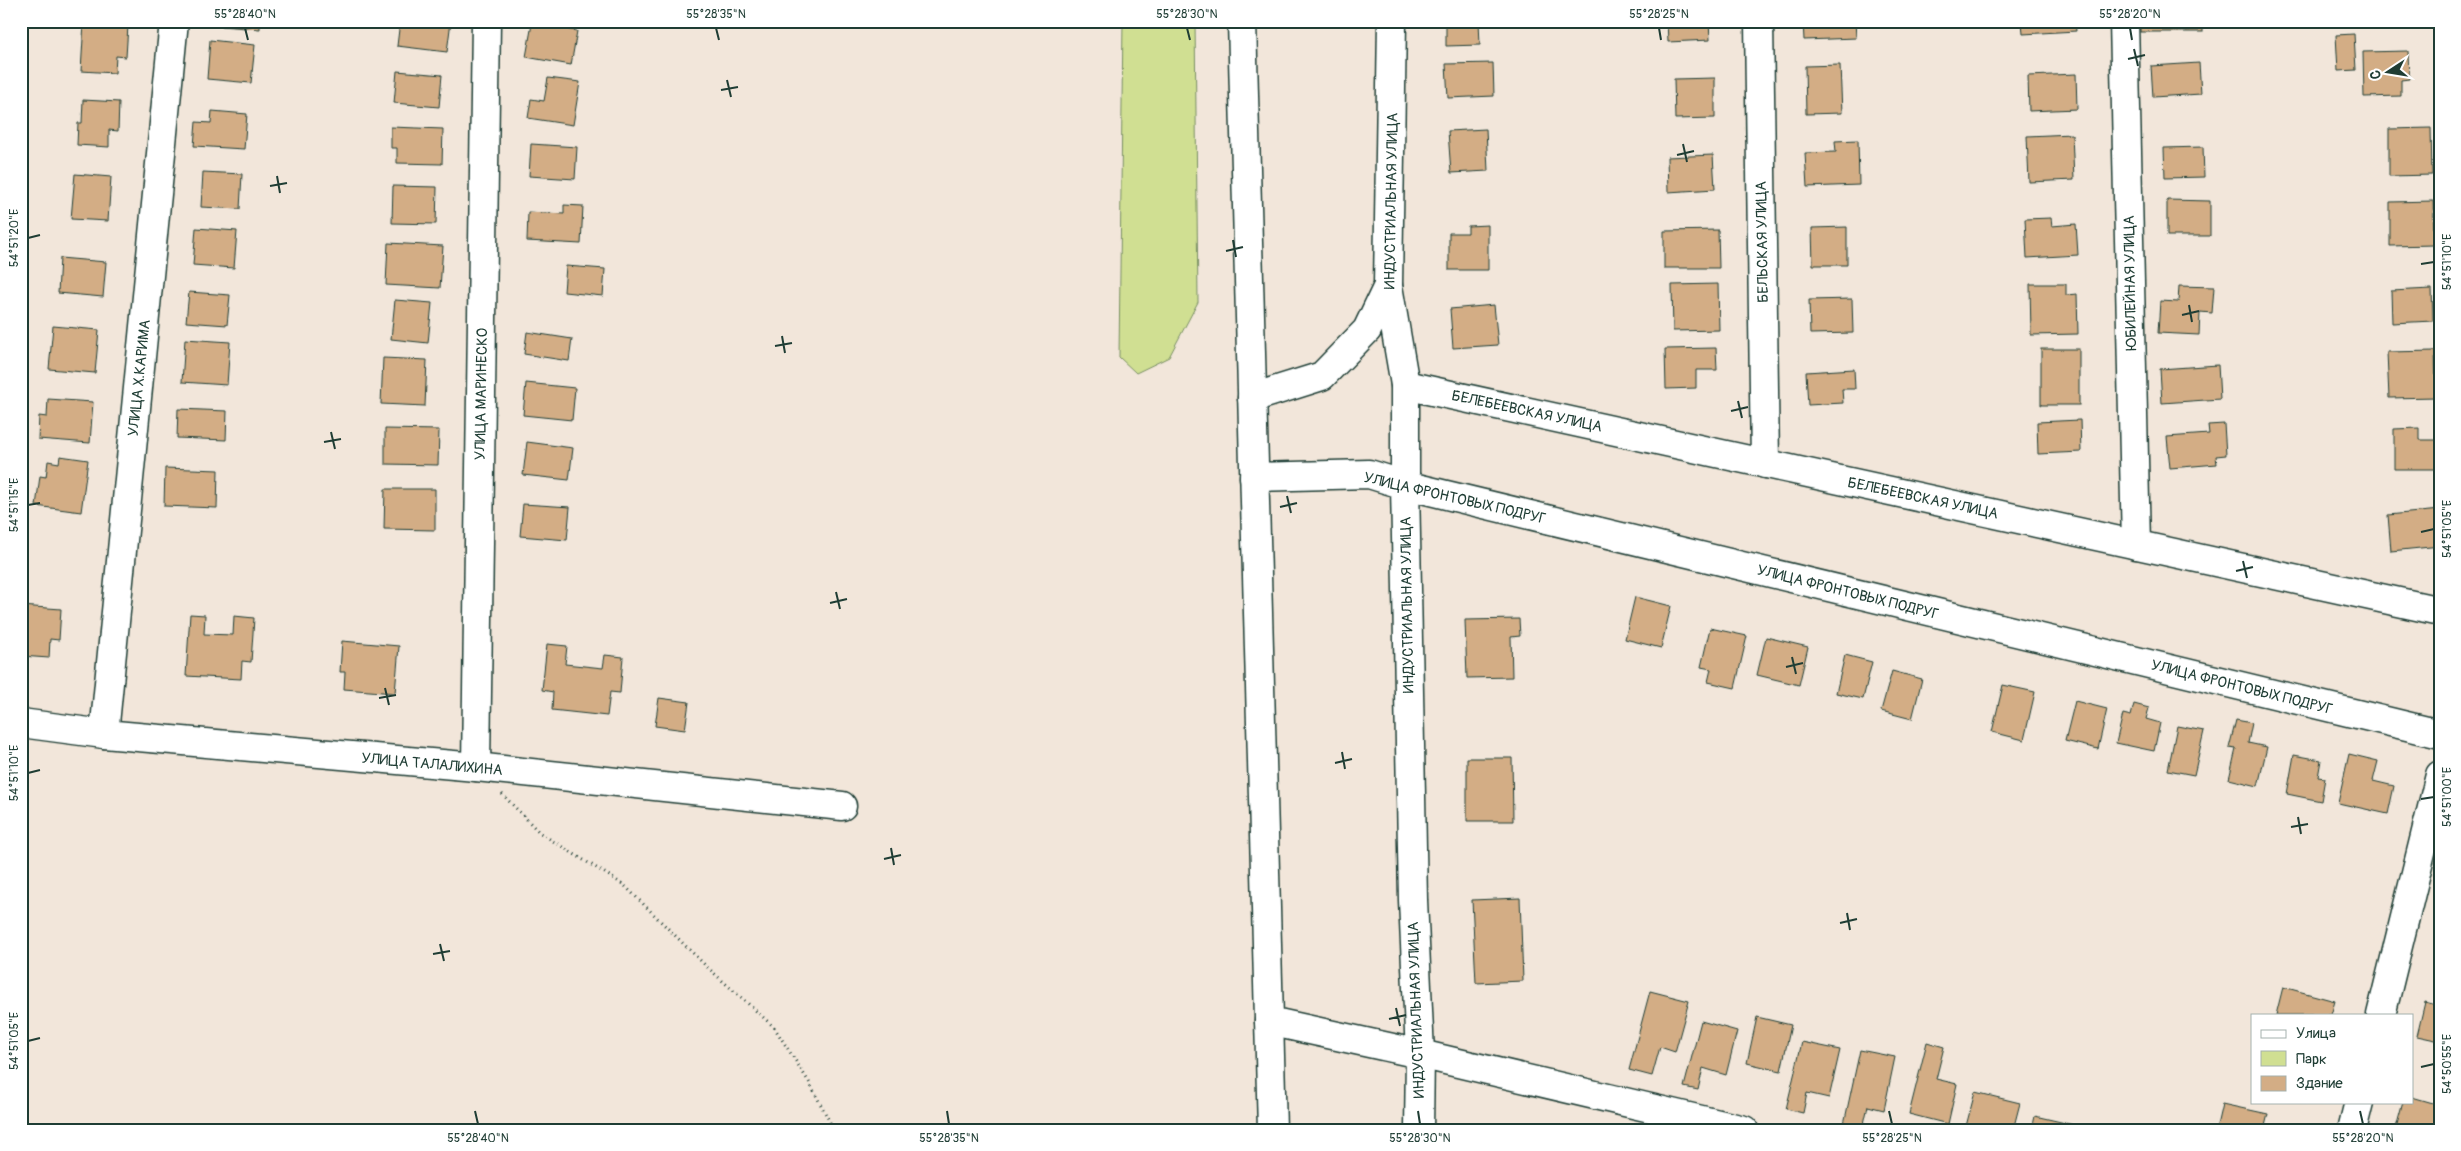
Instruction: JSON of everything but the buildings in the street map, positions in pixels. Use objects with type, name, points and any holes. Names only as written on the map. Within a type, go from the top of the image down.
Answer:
[{"type":"street","name":"УЛИЦА Х.КАРИМА","points":[[104,734],[174,21]]},
{"type":"street","name":"УЛИЦА МАРИНЕСКО","points":[[476,767],[486,21]]},
{"type":"street","points":[[1242,21],[1272,1130]]},
{"type":"street","name":"ИНДУСТРИАЛЬНАЯ УЛИЦА","points":[[1392,21],[1388,286],[1406,385],[1405,485],[1413,900],[1420,1054],[1419,1130]]},
{"type":"street","name":"БЕЛЬСКАЯ УЛИЦА","points":[[1759,21],[1765,464]]},
{"type":"street","name":"ЮБИЛЕЙНАЯ УЛИЦА","points":[[2124,21],[2136,545]]},
{"type":"street","points":[[1252,398],[1322,376],[1367,330],[1388,286]]},
{"type":"street","name":"БЕЛЕБЕЕВСКАЯ УЛИЦА","points":[[1406,385],[2440,611]]},
{"type":"street","name":"УЛИЦА ФРОНТОВЫХ ПОДРУГ","points":[[1254,477],[1369,474],[1405,485],[2440,734]]},
{"type":"street","name":"УЛИЦА ТАЛАЛИХИНА","points":[[21,723],[104,734],[476,767],[842,806]]},
{"type":"street","points":[[2381,1014],[2440,775]]},
{"type":"street","points":[[1269,1021],[1420,1054],[1744,1130]]},
{"type":"street","points":[[2352,1130],[2358,1104]]},
{"type":"path","points":[[476,767],[540,834],[624,884],[706,966],[774,1027],[809,1082],[834,1130]]},
{"type":"green space","points":[[1123,21],[1195,21],[1198,302],[1169,357],[1136,373],[1119,357]]}]
